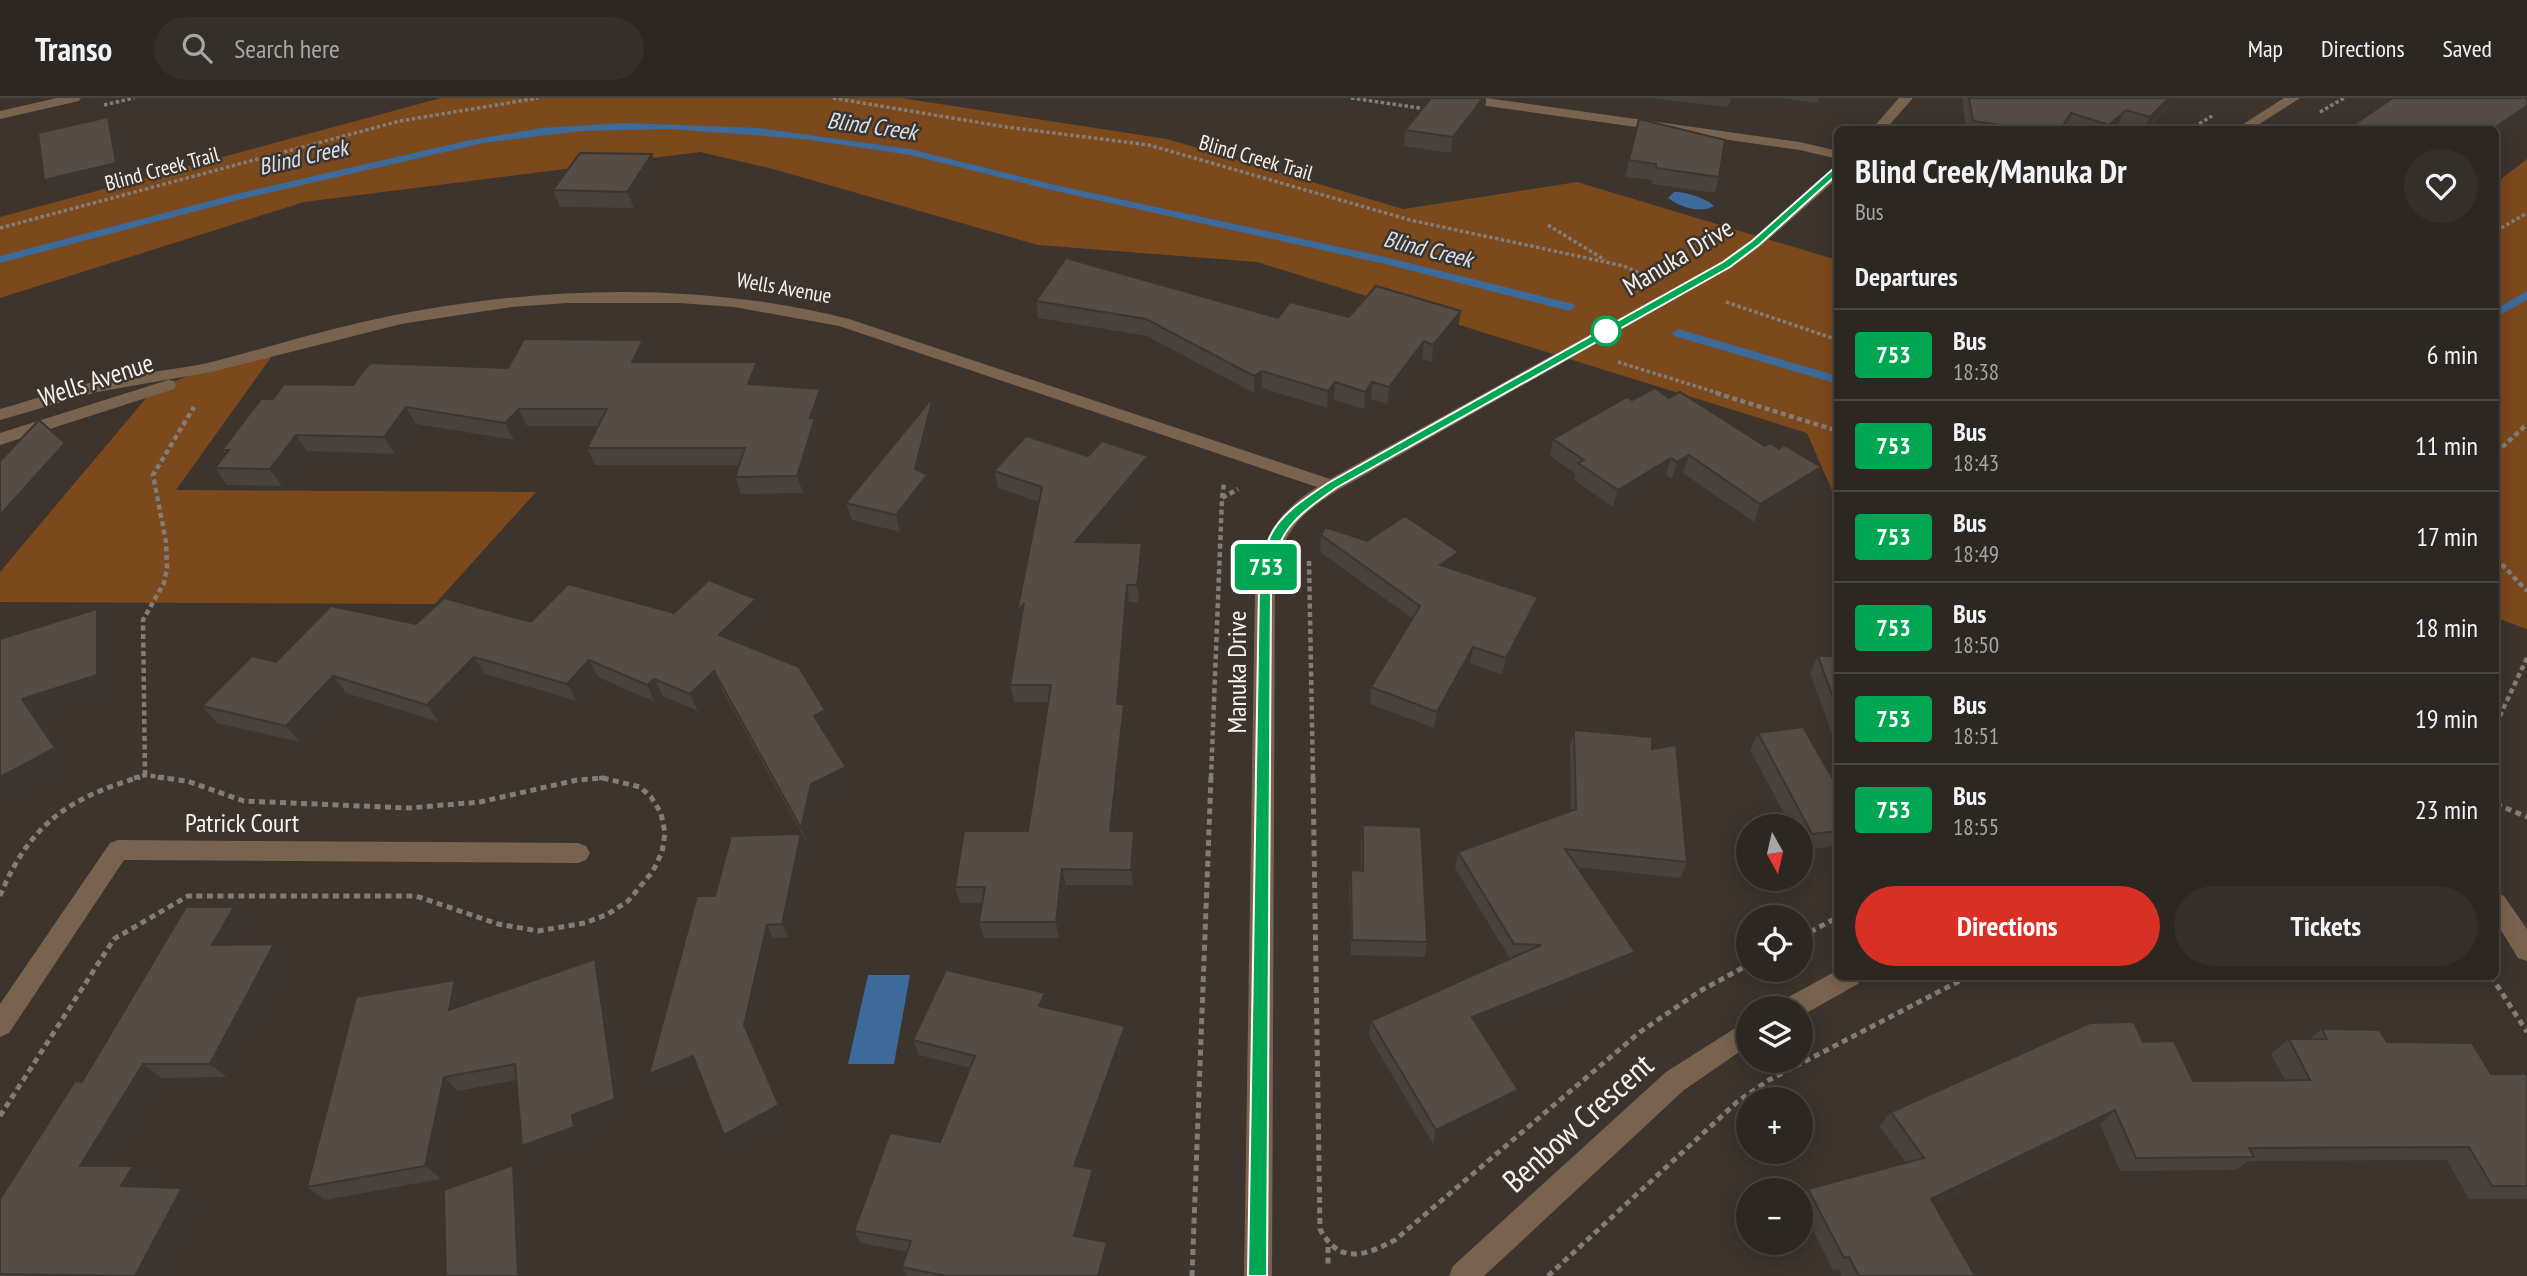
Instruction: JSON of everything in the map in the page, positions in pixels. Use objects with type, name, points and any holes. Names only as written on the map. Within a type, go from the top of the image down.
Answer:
[{"type":"street","points":[[0,115],[74,98]]},
{"type":"street","points":[[1458,98],[1800,146],[1834,154]]},
{"type":"street","points":[[1881,126],[1906,98]]},
{"type":"street","points":[[2246,126],[2292,98]]},
{"type":"street","name":"Manuka Drive","points":[[1258,1276],[1266,560],[1270,546],[1285,521],[1307,501],[1741,255],[1834,174]]},
{"type":"street","name":"Wells Avenue","points":[[0,415],[105,384],[208,368],[402,318],[501,304],[578,298],[726,300],[790,309],[843,322],[1332,486]]},
{"type":"street","name":"Wells Avenue","points":[[0,439],[152,391],[208,368]]},
{"type":"street","name":"Patrick Court","points":[[0,1026],[118,850],[578,853]]},
{"type":"street","points":[[2499,908],[2527,950]]},
{"type":"street","points":[[1813,996],[1842,980]]},
{"type":"street","name":"Benbow Crescent","points":[[1463,1276],[1675,1082],[1736,1040]]},
{"type":"path","name":"Blind Creek Trail","points":[[0,228],[400,121],[538,98]]},
{"type":"path","name":"Blind Creek Trail","points":[[833,98],[1006,128],[1149,145],[1410,220],[1632,268],[1648,278]]},
{"type":"path","points":[[2499,229],[2527,214]]},
{"type":"path","points":[[1548,225],[1608,262]]},
{"type":"path","points":[[1719,300],[1834,339]]},
{"type":"path","points":[[1609,367],[1629,355]]},
{"type":"path","points":[[1618,362],[1834,430]]},
{"type":"path","points":[[145,775],[143,620],[144,612],[163,584],[168,564],[153,475],[198,401]]},
{"type":"path","points":[[2499,450],[2527,424]]},
{"type":"path","points":[[1192,1276],[1223,480]]},
{"type":"path","points":[[1222,498],[1246,484]]},
{"type":"path","points":[[1308,555],[1320,1229],[1328,1246],[1328,1268]]},
{"type":"path","points":[[2499,561],[2527,591]]},
{"type":"path","points":[[2499,718],[2527,658]]},
{"type":"path","points":[[0,896],[23,848],[52,819],[99,789],[145,775],[187,781],[244,801],[409,808],[480,802],[577,780],[603,778],[640,787],[651,797],[661,813],[665,833],[662,852],[653,871],[628,901],[608,914],[585,923],[538,931],[498,924],[416,896],[188,896],[114,939],[0,1116]]},
{"type":"path","points":[[2499,805],[2527,817]]},
{"type":"path","points":[[1813,931],[1834,919]]},
{"type":"path","points":[[1328,1246],[1337,1252],[1371,1253],[1395,1240],[1640,1032],[1700,991],[1736,972]]},
{"type":"path","points":[[1548,1276],[1737,1102],[1769,1080],[1961,980]]},
{"type":"path","points":[[2494,980],[2527,1032]]},
{"type":"shaded area","points":[[441,98],[901,98],[1167,139],[1403,209],[1577,182],[1834,259],[1834,495],[1807,433],[1257,262],[1038,245],[773,169],[700,152],[304,202],[0,298],[0,217]]},
{"type":"shaded area","points":[[2527,159],[2527,629],[2499,619],[2499,181]]},
{"type":"shaded area","points":[[277,349],[176,490],[536,492],[435,604],[0,602],[0,572],[152,391],[208,367]]},
{"type":"water","points":[[1674,192],[1696,196],[1714,206],[1703,209],[1684,207],[1668,198]]},
{"type":"water","points":[[868,975],[910,975],[894,1064],[848,1064]]},
{"type":"building","points":[[1431,98],[1483,98],[1453,137],[1405,130]]},
{"type":"building","points":[[1969,98],[2169,98],[2150,117],[2126,110],[2109,125],[2071,113],[2063,126],[2009,126],[1973,121]]},
{"type":"building","points":[[2393,98],[2527,98],[2527,106],[2497,126],[2352,126]]},
{"type":"building","points":[[108,117],[116,163],[44,180],[38,133]]},
{"type":"building","points":[[1639,119],[1725,140],[1719,177],[1656,168],[1656,164],[1629,160]]},
{"type":"building","points":[[580,153],[652,154],[627,192],[553,190]]},
{"type":"building","points":[[1066,258],[1278,318],[1290,302],[1349,317],[1376,286],[1461,311],[1433,345],[1424,341],[1389,387],[1372,382],[1365,392],[1335,382],[1328,391],[1262,371],[1254,376],[1146,319],[1036,301]]},
{"type":"building","points":[[524,339],[643,340],[632,362],[757,362],[748,384],[820,389],[810,418],[815,418],[797,476],[735,477],[745,448],[587,448],[607,409],[519,409],[505,423],[406,407],[384,437],[296,435],[270,469],[215,468],[229,450],[222,450],[261,399],[273,399],[284,384],[353,385],[370,363],[508,368]]},
{"type":"building","points":[[1655,388],[1669,398],[1680,392],[1765,446],[1770,443],[1779,449],[1784,445],[1821,467],[1760,504],[1689,455],[1677,462],[1671,458],[1618,490],[1578,463],[1584,460],[1553,439],[1627,397],[1632,400]]},
{"type":"building","points":[[933,397],[915,469],[927,475],[896,515],[846,503]]},
{"type":"building","points":[[39,420],[65,443],[0,515],[0,461]]},
{"type":"building","points":[[1026,436],[1088,456],[1102,441],[1148,456],[1075,542],[1142,543],[1137,585],[1127,585],[1117,704],[1124,704],[1110,831],[1134,831],[1131,870],[1062,869],[1056,922],[979,922],[985,887],[955,887],[964,831],[1028,831],[1051,685],[1010,685],[1024,603],[1017,612],[1042,487],[994,471]]},
{"type":"building","points":[[1405,516],[1459,552],[1440,565],[1538,597],[1506,658],[1473,647],[1437,712],[1371,687],[1420,606],[1321,535],[1325,527],[1367,541]]},
{"type":"building","points":[[709,580],[756,599],[719,635],[799,667],[825,710],[814,716],[846,767],[811,784],[801,828],[714,671],[690,694],[654,679],[647,685],[589,660],[567,684],[474,657],[427,705],[333,676],[286,726],[202,706],[252,656],[276,662],[331,606],[416,624],[444,598],[531,622],[568,584],[674,613]]},
{"type":"building","points":[[97,609],[97,675],[22,699],[55,748],[0,777],[0,639]]},
{"type":"building","points":[[1818,656],[1834,656],[1834,700]]},
{"type":"building","points":[[1803,727],[1834,781],[1834,831],[1813,834],[1813,814],[1801,814],[1758,733]]},
{"type":"building","points":[[1574,730],[1652,737],[1652,749],[1676,745],[1687,862],[1565,849],[1635,952],[1472,1017],[1518,1090],[1436,1130],[1371,1021],[1541,945],[1514,944],[1458,852],[1576,809]]},
{"type":"building","points":[[1363,825],[1421,827],[1427,942],[1352,940],[1351,870],[1363,871]]},
{"type":"building","points":[[801,834],[782,924],[767,925],[744,1025],[779,1105],[724,1135],[693,1056],[649,1074],[697,896],[715,896],[731,836]]},
{"type":"building","points":[[186,907],[234,907],[212,945],[274,944],[210,1064],[143,1064],[80,1166],[133,1166],[121,1186],[182,1188],[135,1276],[0,1274],[0,1199],[75,1081],[82,1082]]},
{"type":"building","points":[[595,959],[615,1099],[572,1115],[574,1127],[522,1146],[515,1064],[444,1077],[425,1166],[307,1187],[356,997],[455,980],[449,1010]]},
{"type":"building","points":[[946,970],[1045,993],[1039,1006],[1125,1026],[1074,1166],[1093,1169],[1074,1236],[1107,1242],[1098,1276],[946,1276],[902,1267],[911,1241],[854,1231],[890,1133],[940,1142],[975,1056],[913,1040]]},
{"type":"building","points":[[2134,1022],[2143,1042],[2174,1041],[2193,1081],[2310,1080],[2289,1039],[2327,1039],[2322,1029],[2379,1030],[2387,1042],[2472,1043],[2491,1074],[2527,1074],[2527,1186],[2492,1186],[2469,1147],[2249,1148],[2254,1157],[2136,1158],[2115,1110],[1931,1199],[1975,1276],[1859,1276],[1849,1257],[1844,1258],[1813,1199],[1813,1188],[1924,1158],[1891,1112],[2090,1023]]},
{"type":"building","points":[[513,1165],[518,1276],[446,1276],[444,1190]]},
{"type":"waterway","name":"Blind Creek","points":[[0,260],[244,195],[484,140],[541,131],[669,126],[803,136],[910,152],[1051,187],[1385,260],[1569,307]]},
{"type":"waterway","name":"Blind Creek","points":[[2499,312],[2527,295]]},
{"type":"waterway","name":"Blind Creek","points":[[1678,333],[1834,379]]},
{"type":"bus line","name":"753","points":[[1258,1276],[1265,585],[1266,560],[1277,532],[1294,511],[1332,486],[1711,275],[1756,243],[1834,174]]}]
